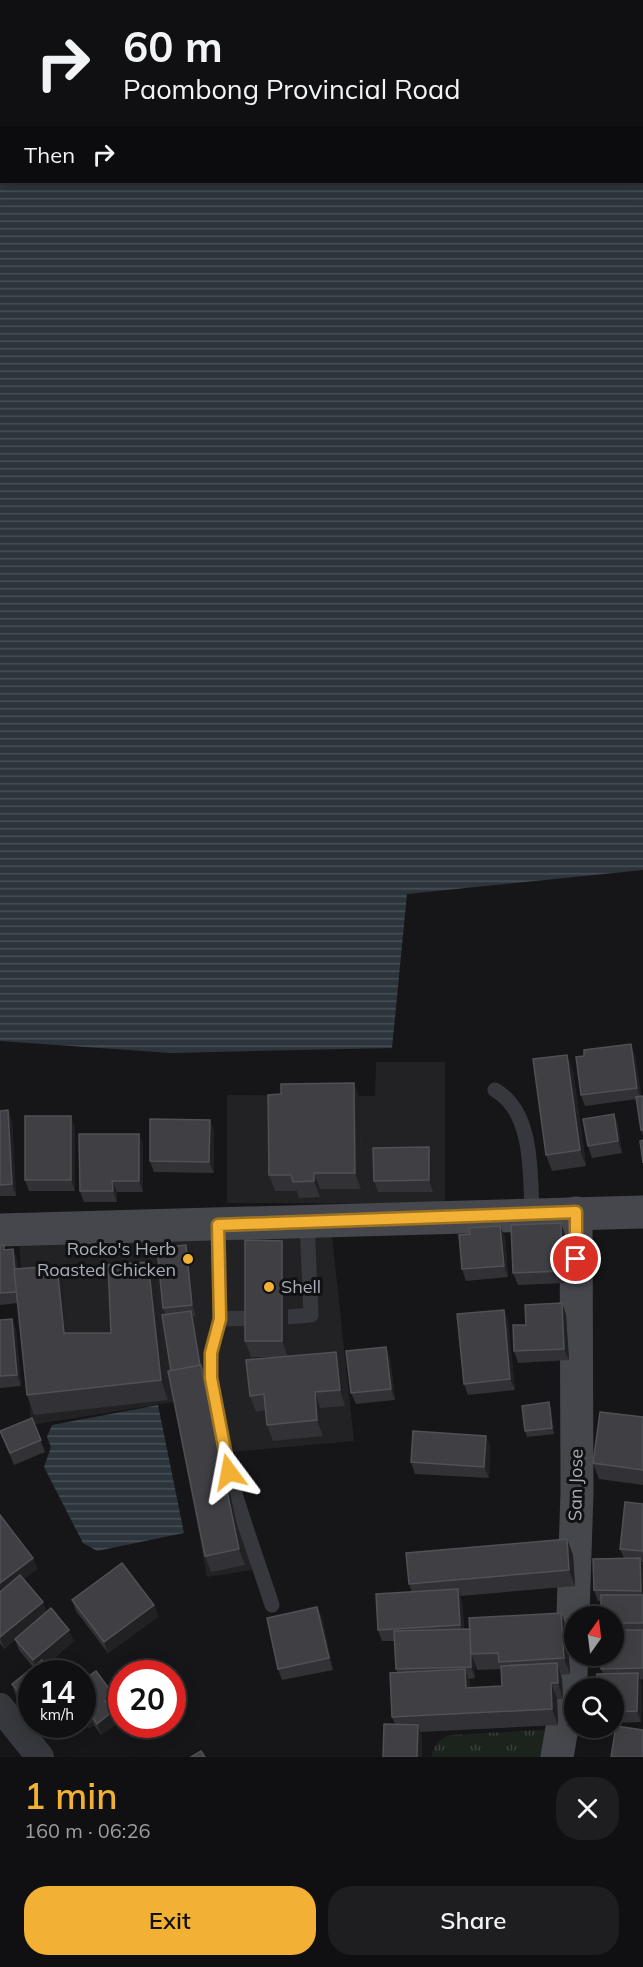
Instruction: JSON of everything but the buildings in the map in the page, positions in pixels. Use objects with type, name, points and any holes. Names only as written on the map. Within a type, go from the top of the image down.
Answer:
[{"type":"main road","name":"San Jose","points":[[557,1757],[571,1665],[577,1492],[576,1212]]},
{"type":"main road","points":[[0,1230],[218,1225],[532,1213],[643,1212]]},
{"type":"street","points":[[0,1707],[40,1757]]},
{"type":"lane","points":[[495,1090],[506,1095],[514,1105],[522,1127],[529,1156],[532,1213]]},
{"type":"lane","points":[[287,1317],[311,1315],[307,1222]]},
{"type":"lane","points":[[218,1225],[220,1319],[211,1353],[211,1378],[229,1472],[272,1605]]},
{"type":"lane","points":[[220,1319],[251,1318]]},
{"type":"shaded area","points":[[0,183],[643,183],[643,870],[407,894],[392,1048],[171,1053],[0,1041]]},
{"type":"shaded area","points":[[376,1062],[445,1062],[445,1204],[227,1203],[227,1095],[375,1096]]},
{"type":"shaded area","points":[[332,1236],[354,1441],[231,1452],[253,1570],[207,1577],[174,1402],[31,1425],[19,1239]]},
{"type":"shaded area","points":[[158,1405],[184,1533],[97,1551],[83,1543],[44,1467],[51,1447],[47,1437],[52,1425]]},
{"type":"green space","points":[[558,1729],[551,1757],[432,1757],[437,1744],[449,1735]]},
{"type":"place","name":"Rocko's Herb Roasted Chicken","points":[[188,1259]]},
{"type":"place","name":"Shell","points":[[269,1287]]},
{"type":"route","points":[[229,1472],[211,1378],[211,1353],[220,1319],[218,1225],[576,1212],[576,1259]]}]
